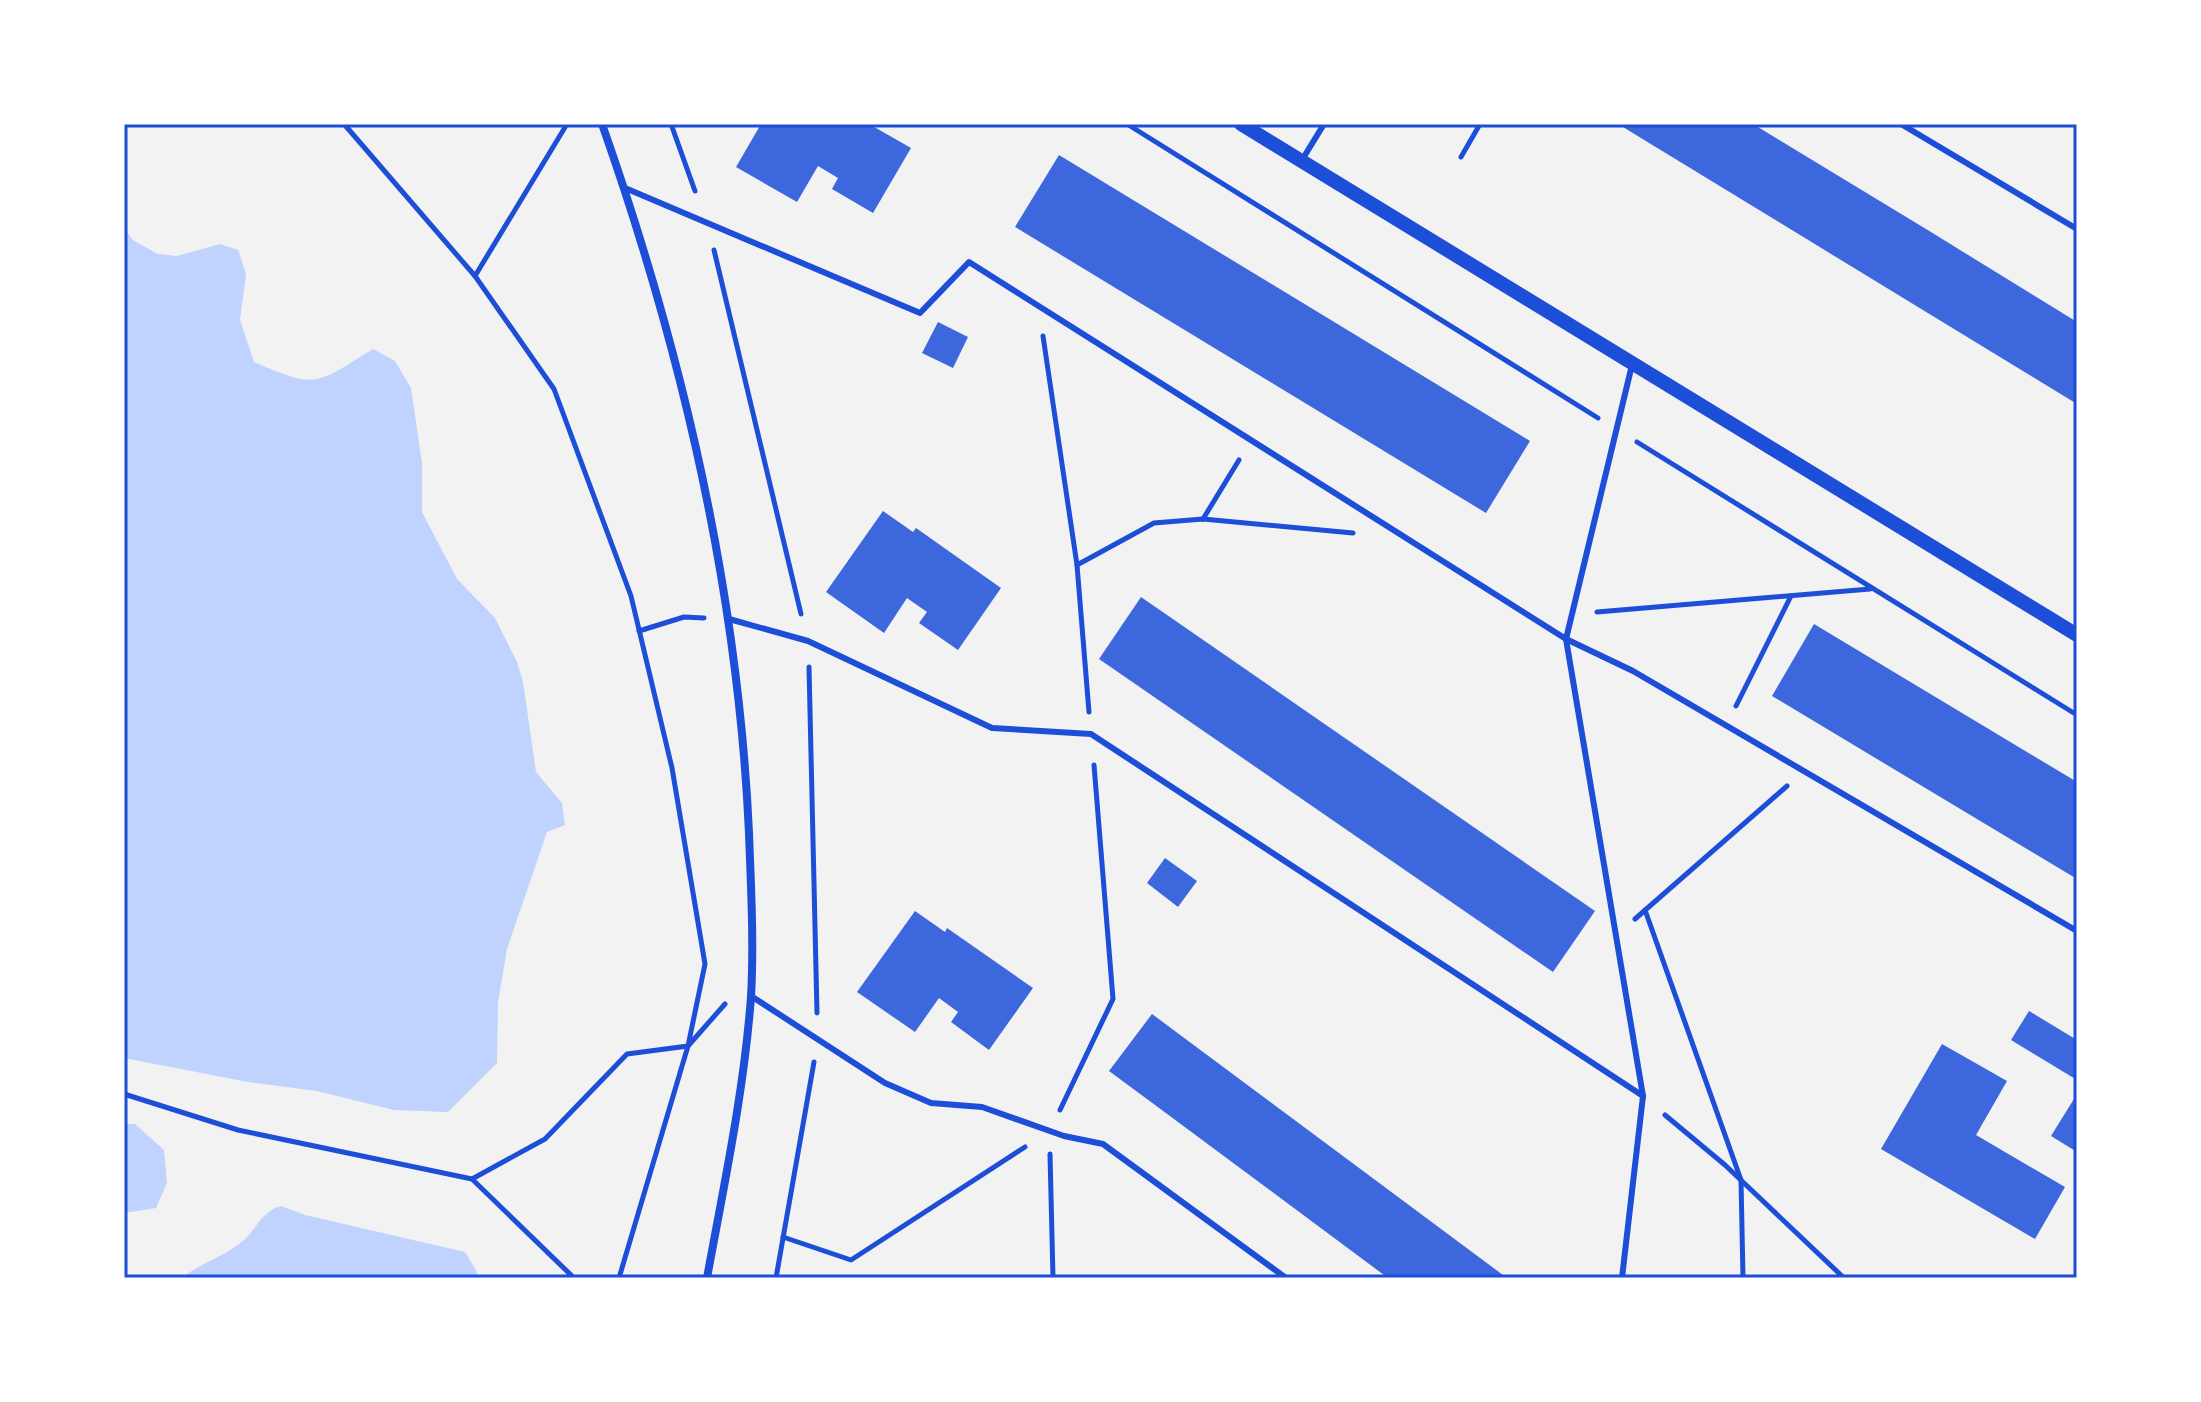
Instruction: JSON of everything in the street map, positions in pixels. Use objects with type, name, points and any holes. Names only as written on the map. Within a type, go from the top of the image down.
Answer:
[{"type":"street","points":[[602,124],[656,289],[705,495],[729,619],[747,778],[751,996],[734,1126],[707,1278]]},
{"type":"street","points":[[1241,124],[2077,635]]},
{"type":"lane","points":[[1302,160],[1324,124]]},
{"type":"lane","points":[[1901,124],[2077,229]]},
{"type":"lane","points":[[625,188],[920,313],[969,262],[1566,639],[1633,671],[2077,931]]},
{"type":"lane","points":[[1622,1278],[1643,1096],[1566,639],[1569,614],[1633,363]]},
{"type":"lane","points":[[729,619],[808,641],[992,728],[1091,734],[1643,1096]]},
{"type":"lane","points":[[751,996],[885,1083],[931,1103],[982,1107],[1049,1132],[1103,1144],[1286,1278]]},
{"type":"path","points":[[344,124],[475,276],[554,389],[631,596],[672,768],[705,964],[688,1046],[619,1278]]},
{"type":"path","points":[[475,276],[567,124]]},
{"type":"path","points":[[671,124],[707,223],[808,641],[818,1038],[776,1278]]},
{"type":"path","points":[[1461,157],[1480,124]]},
{"type":"path","points":[[1038,304],[1077,565],[1113,999],[1049,1132],[1053,1278]]},
{"type":"path","points":[[1203,519],[1253,439]]},
{"type":"path","points":[[1077,565],[1154,523],[1203,519],[1362,534]]},
{"type":"path","points":[[1569,614],[1871,589]]},
{"type":"path","points":[[1727,725],[1791,595]]},
{"type":"path","points":[[639,631],[684,617],[729,619]]},
{"type":"path","points":[[1617,936],[1804,771]]},
{"type":"path","points":[[1645,910],[1741,1180],[1743,1278]]},
{"type":"path","points":[[472,1179],[545,1139],[627,1054],[688,1046],[726,1004],[751,996]]},
{"type":"path","points":[[124,1094],[238,1130],[472,1179],[574,1278]]},
{"type":"path","points":[[1643,1096],[1741,1180],[1844,1278]]},
{"type":"path","points":[[783,1237],[851,1260],[1049,1132]]},
{"type":"water","points":[[124,229],[134,241],[158,254],[177,256],[220,244],[238,250],[246,274],[240,320],[254,362],[292,377],[316,379],[339,370],[373,349],[395,361],[411,388],[422,463],[422,512],[457,579],[495,618],[517,662],[523,682],[536,772],[562,803],[565,825],[547,832],[507,949],[498,1002],[497,1063],[448,1112],[394,1110],[317,1091],[248,1082],[124,1058]]},
{"type":"water","points":[[124,1124],[135,1124],[164,1150],[167,1183],[156,1208],[124,1213]]},
{"type":"water","points":[[281,1206],[305,1215],[465,1252],[477,1272],[477,1278],[182,1278],[237,1246],[265,1216]]},
{"type":"building","points":[[761,124],[869,124],[911,148],[873,213],[832,189],[838,178],[818,166],[797,202],[736,167]]},
{"type":"building","points":[[1618,124],[1753,124],[1926,229],[2077,322],[2077,404]]},
{"type":"building","points":[[1059,155],[1530,441],[1486,513],[1015,227]]},
{"type":"building","points":[[938,322],[968,337],[953,368],[922,353]]},
{"type":"building","points":[[883,511],[913,532],[916,528],[1001,588],[958,650],[919,623],[927,612],[907,598],[884,633],[826,592]]},
{"type":"building","points":[[1141,597],[1595,911],[1553,972],[1099,659]]},
{"type":"building","points":[[1814,624],[2077,782],[2077,879],[1772,696]]},
{"type":"building","points":[[1165,858],[1197,881],[1178,907],[1147,883]]},
{"type":"building","points":[[915,911],[945,932],[947,928],[1033,988],[989,1050],[951,1022],[958,1012],[939,998],[915,1032],[857,992]]},
{"type":"building","points":[[2029,1011],[2077,1040],[2077,1080],[2011,1040]]},
{"type":"building","points":[[1152,1014],[1507,1278],[1388,1278],[1109,1071]]},
{"type":"building","points":[[1942,1044],[2007,1081],[1976,1135],[2065,1187],[2035,1239],[1881,1149]]},
{"type":"building","points":[[2077,1094],[2077,1152],[2051,1136]]}]
